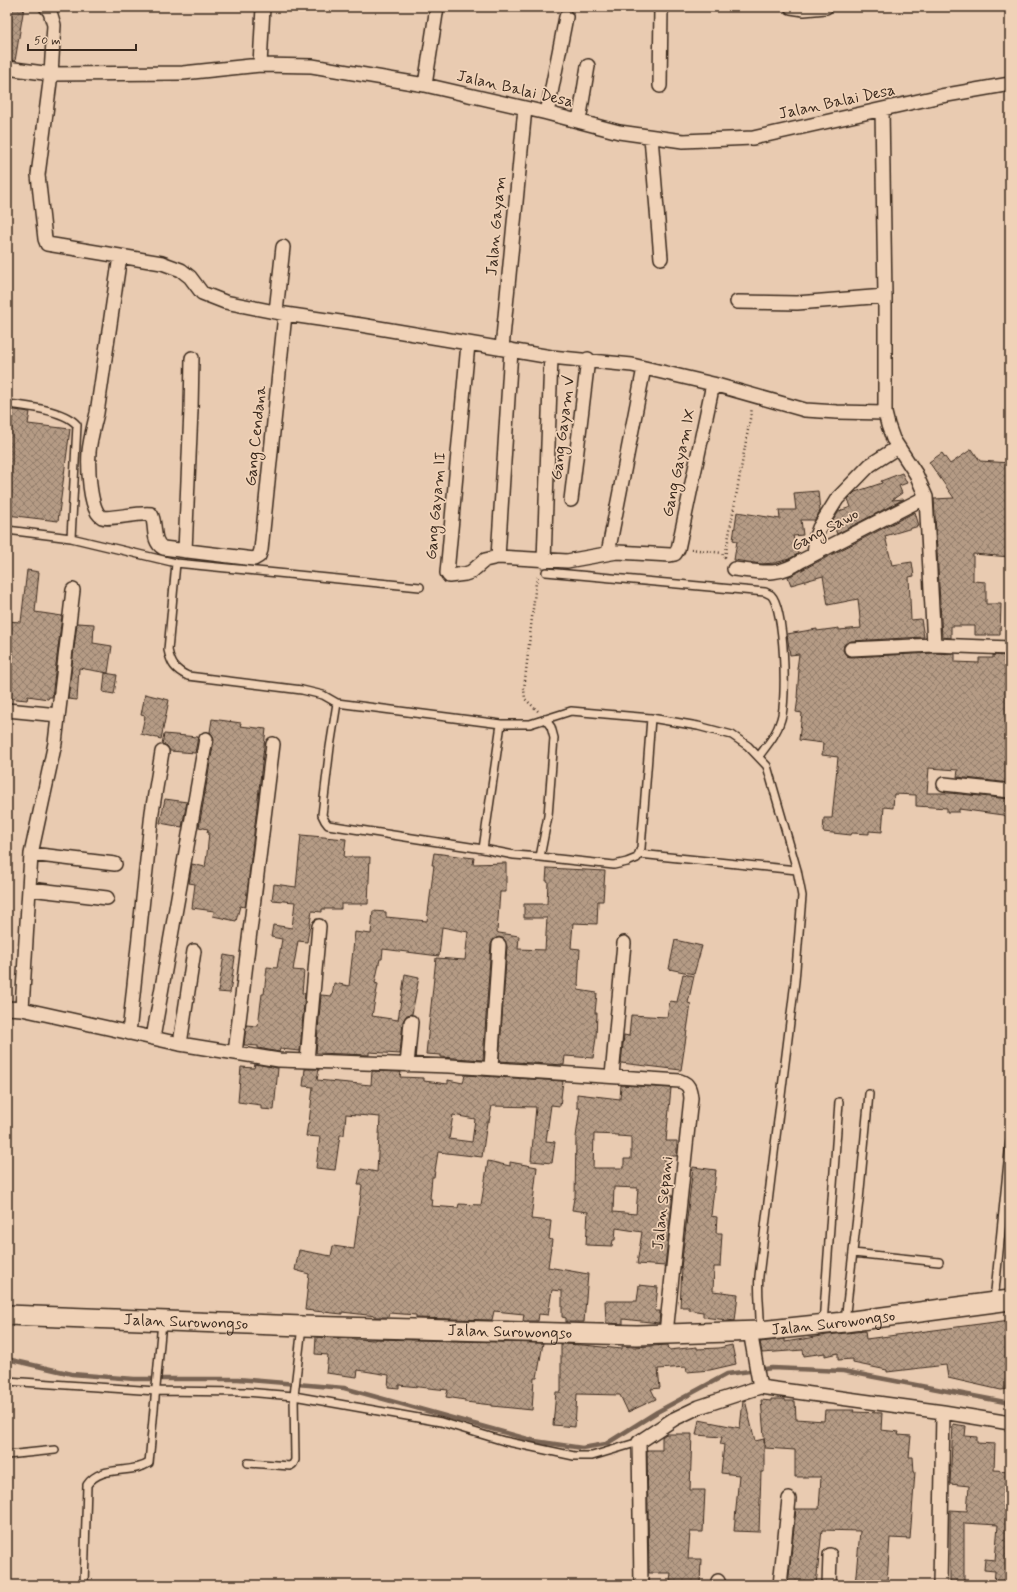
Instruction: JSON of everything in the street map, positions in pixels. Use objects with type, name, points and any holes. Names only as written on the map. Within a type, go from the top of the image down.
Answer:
[{"type":"street","points":[[46,7],[50,12],[54,25],[51,74],[38,175],[45,239],[47,244],[162,263],[180,270],[190,277],[202,293],[225,302],[281,313],[414,333],[468,344],[551,356],[632,365],[713,384],[805,410],[885,413]]},
{"type":"street","points":[[260,65],[263,7]]},
{"type":"street","points":[[425,85],[437,7]]},
{"type":"street","points":[[660,86],[661,7]]},
{"type":"street","points":[[791,7],[804,9],[826,7]]},
{"type":"street","points":[[547,113],[566,17]]},
{"type":"street","name":"Jalan Balai Desa","points":[[7,68],[51,74],[183,73],[260,65],[312,66],[425,85],[547,113],[620,132],[683,141],[753,138],[941,96],[1010,84]]},
{"type":"street","points":[[579,121],[588,66]]},
{"type":"street","name":"Jalan Gayam","points":[[498,557],[507,349],[525,108]]},
{"type":"street","points":[[882,110],[885,413],[888,426],[898,447],[916,474],[926,497],[934,644]]},
{"type":"street","points":[[652,137],[661,258]]},
{"type":"street","name":"Gang Cendana","points":[[184,551],[254,558],[259,556],[261,550],[281,313],[283,247]]},
{"type":"street","points":[[120,256],[97,413],[88,453],[89,478],[93,504],[96,512],[101,516],[108,518],[151,514],[156,538],[160,546],[184,551],[192,358]]},
{"type":"street","points":[[737,302],[798,303],[885,296]]},
{"type":"street","name":"Gang Gayam II","points":[[468,344],[448,575],[465,574],[470,572],[485,560],[498,557],[545,566],[608,553],[621,552],[670,555],[675,554],[678,549]]},
{"type":"street","points":[[545,566],[551,356]]},
{"type":"street","name":"Gang Gayam V","points":[[571,500],[588,359]]},
{"type":"street","points":[[608,553],[644,368]]},
{"type":"street","name":"Gang Gayam IX","points":[[678,549],[713,384]]},
{"type":"street","points":[[814,554],[816,536],[819,528],[837,499],[870,465],[898,447]]},
{"type":"street","name":"Gang Sawo","points":[[734,569],[778,572],[787,569],[926,497]]},
{"type":"street","points":[[22,1009],[31,854],[55,743],[73,590]]},
{"type":"street","points":[[852,649],[934,644],[1010,648]]},
{"type":"street","points":[[7,710],[58,715]]},
{"type":"street","points":[[153,1038],[206,739]]},
{"type":"street","points":[[235,1053],[273,744]]},
{"type":"street","points":[[129,1034],[152,812],[162,752]]},
{"type":"street","points":[[944,784],[1010,791]]},
{"type":"street","points":[[31,854],[115,864]]},
{"type":"street","points":[[30,889],[107,898]]},
{"type":"street","points":[[307,1061],[319,926]]},
{"type":"street","points":[[7,1008],[22,1009],[129,1034],[180,1044],[279,1060],[491,1068],[612,1076],[624,943]]},
{"type":"street","points":[[491,1068],[499,945]]},
{"type":"street","points":[[180,1044],[194,950]]},
{"type":"street","points":[[407,1065],[411,1022]]},
{"type":"street","name":"Jalan Sepani","points":[[612,1076],[680,1081],[687,1083],[690,1089],[691,1098],[666,1333]]},
{"type":"street","name":"Jalan Surowongso","points":[[7,1315],[302,1326],[638,1335],[755,1331],[845,1322],[1002,1302]]},
{"type":"street","points":[[755,1331],[755,1360],[758,1381]]},
{"type":"street","points":[[641,1585],[639,1442],[674,1419],[758,1381],[1010,1423]]},
{"type":"street","points":[[940,1585],[943,1412]]},
{"type":"street","points":[[780,1585],[789,1499]]},
{"type":"street","points":[[829,1585],[830,1555]]},
{"type":"lane","points":[[7,404],[34,407],[67,417],[73,420],[77,425],[71,538]]},
{"type":"lane","points":[[7,530],[71,538],[176,563],[420,587]]},
{"type":"lane","points":[[176,563],[168,650],[171,661],[178,671],[188,676],[302,690],[323,695],[337,703],[501,724],[530,724],[571,711],[651,718],[698,726],[732,735],[748,746],[767,766],[797,870],[802,896],[795,982],[759,1276],[758,1290],[761,1313],[755,1331]]},
{"type":"lane","points":[[545,566],[765,592],[771,596],[776,606],[783,648],[785,696],[782,719],[775,734],[759,756]]},
{"type":"lane","points":[[337,703],[322,815],[328,825],[483,848],[514,855],[614,865],[637,858],[639,854],[651,718]]},
{"type":"lane","points":[[540,857],[548,816],[554,738],[551,727],[545,719]]},
{"type":"lane","points":[[483,848],[501,724]]},
{"type":"lane","points":[[639,854],[797,870]]},
{"type":"lane","points":[[845,1322],[868,1094]]},
{"type":"lane","points":[[822,1324],[839,1102]]},
{"type":"lane","points":[[1002,1302],[1010,1142]]},
{"type":"lane","points":[[853,1253],[940,1262]]},
{"type":"lane","points":[[84,1585],[87,1485],[92,1478],[102,1473],[142,1467],[149,1462],[162,1320]]},
{"type":"lane","points":[[248,1463],[290,1466],[295,1460],[294,1396],[302,1326]]},
{"type":"lane","points":[[7,1381],[156,1387],[294,1396],[441,1422],[504,1441],[574,1456],[592,1456],[639,1442]]},
{"type":"lane","points":[[7,1455],[55,1450]]},
{"type":"path","points":[[725,557],[754,395]]},
{"type":"path","points":[[678,549],[722,553],[734,569]]},
{"type":"path","points":[[545,566],[536,582],[524,689],[525,699],[545,719]]},
{"type":"building","points":[[7,7],[24,7],[15,61],[7,60]]},
{"type":"building","points":[[7,409],[30,412],[28,424],[70,429],[58,521],[7,515]]},
{"type":"building","points":[[972,449],[980,461],[1010,463],[1010,557],[973,554],[973,581],[986,582],[986,604],[1001,604],[1000,635],[975,635],[975,626],[951,626],[951,638],[942,637],[934,499],[954,498],[929,462],[942,453],[950,464]]},
{"type":"building","points":[[902,473],[907,483],[899,486],[902,493],[892,500],[904,499],[837,534],[832,522],[839,511],[851,507],[848,499],[855,492],[882,483],[881,481]]},
{"type":"building","points":[[818,491],[820,511],[815,520],[801,520],[803,535],[793,536],[798,554],[789,559],[775,563],[761,564],[734,560],[737,541],[733,540],[737,512],[780,519],[779,510],[796,510],[794,493]]},
{"type":"building","points":[[915,512],[919,526],[885,536],[892,565],[912,562],[914,576],[909,577],[911,620],[921,619],[924,637],[851,641],[844,645],[843,650],[847,656],[851,657],[934,653],[955,654],[955,662],[979,663],[979,658],[993,658],[993,655],[1007,656],[1008,693],[1010,693],[1008,725],[1010,725],[1010,783],[957,777],[958,770],[929,768],[927,793],[950,793],[1010,799],[1010,816],[959,809],[959,812],[947,812],[947,808],[916,806],[916,795],[894,794],[893,808],[884,807],[882,832],[869,831],[869,834],[852,833],[851,835],[823,832],[824,818],[832,818],[838,757],[822,755],[823,743],[799,740],[802,713],[796,712],[798,698],[799,669],[797,669],[799,654],[790,655],[787,634],[817,629],[817,631],[839,628],[839,630],[861,628],[858,599],[828,605],[823,576],[791,585],[788,577]]},
{"type":"building","points":[[27,570],[39,572],[35,612],[62,616],[52,697],[49,697],[48,699],[28,696],[27,700],[7,698],[7,621],[21,622]]},
{"type":"building","points":[[77,623],[94,624],[93,643],[112,646],[108,673],[79,668],[77,700],[68,699]]},
{"type":"building","points":[[105,673],[117,675],[114,694],[103,692]]},
{"type":"building","points":[[145,694],[169,700],[161,739],[141,734],[145,716],[141,715]]},
{"type":"building","points":[[212,719],[241,723],[240,726],[266,729],[246,902],[245,907],[240,906],[236,921],[213,916],[214,911],[192,908],[195,884],[189,883],[192,864],[205,867],[207,854],[209,832],[207,832],[208,829],[199,827],[214,740],[210,732]]},
{"type":"building","points":[[164,734],[198,737],[195,753],[170,751],[167,746],[162,744]]},
{"type":"building","points":[[165,799],[187,802],[182,827],[160,823]]},
{"type":"building","points":[[301,835],[346,839],[344,857],[370,857],[368,904],[341,904],[341,909],[322,909],[322,912],[312,911],[307,942],[298,941],[293,970],[304,971],[302,993],[305,993],[300,1051],[280,1049],[279,1052],[258,1048],[258,1046],[244,1045],[246,1025],[258,1026],[267,967],[277,968],[282,939],[271,937],[273,925],[292,928],[295,902],[272,900],[274,884],[296,887]]},
{"type":"building","points":[[434,853],[474,858],[473,864],[506,863],[506,892],[500,892],[497,932],[519,936],[518,949],[545,950],[547,918],[524,918],[524,904],[547,904],[547,868],[605,871],[603,901],[598,901],[597,924],[573,923],[571,948],[580,949],[578,990],[597,993],[595,1013],[597,1013],[596,1038],[593,1058],[565,1056],[564,1065],[499,1061],[507,946],[504,939],[499,937],[493,940],[491,944],[483,1060],[441,1057],[441,1055],[426,1054],[436,958],[465,960],[468,932],[442,927],[439,956],[383,949],[382,959],[380,959],[375,983],[378,984],[372,1016],[398,1020],[405,974],[419,977],[412,1014],[407,1015],[403,1021],[400,1054],[369,1052],[369,1055],[316,1053],[321,995],[332,996],[334,983],[349,986],[355,932],[371,934],[373,911],[386,912],[386,917],[427,921],[434,865],[432,865]]},
{"type":"building","points":[[675,940],[702,946],[694,974],[669,969]]},
{"type":"building","points":[[224,955],[235,957],[230,993],[218,992]]},
{"type":"building","points":[[683,974],[694,976],[688,1003],[691,1004],[681,1070],[621,1063],[624,1035],[629,1036],[631,1015],[667,1017],[670,1001],[677,1002]]},
{"type":"building","points":[[255,1064],[278,1068],[274,1110],[261,1109],[261,1105],[238,1102],[241,1067],[254,1068]]},
{"type":"building","points":[[305,1069],[319,1069],[317,1080],[371,1085],[372,1071],[401,1072],[400,1077],[424,1078],[424,1081],[448,1084],[448,1080],[463,1083],[465,1075],[563,1081],[560,1106],[551,1105],[546,1141],[555,1142],[552,1163],[531,1161],[536,1107],[492,1106],[489,1122],[487,1122],[482,1157],[438,1152],[434,1177],[432,1177],[430,1199],[432,1199],[431,1206],[458,1208],[459,1204],[481,1205],[488,1161],[510,1166],[510,1162],[537,1167],[531,1219],[551,1221],[549,1239],[552,1240],[548,1267],[588,1274],[584,1322],[566,1322],[566,1318],[562,1317],[562,1291],[552,1290],[548,1315],[539,1314],[538,1321],[523,1321],[524,1314],[494,1311],[492,1320],[416,1318],[416,1315],[389,1313],[388,1317],[376,1317],[342,1312],[342,1314],[305,1310],[309,1274],[295,1270],[299,1250],[331,1256],[333,1246],[354,1249],[362,1185],[358,1185],[361,1169],[377,1172],[380,1117],[346,1114],[344,1135],[340,1135],[335,1170],[316,1168],[320,1137],[306,1136],[313,1087],[303,1086]],"holes":[[[453,1115],[475,1119],[472,1142],[449,1139]]]},
{"type":"building","points":[[621,1085],[671,1088],[666,1141],[677,1141],[677,1156],[665,1156],[664,1194],[673,1195],[665,1266],[637,1264],[642,1232],[616,1228],[615,1240],[613,1240],[612,1246],[586,1245],[588,1212],[572,1210],[575,1198],[576,1137],[580,1108],[577,1108],[577,1094],[620,1099]],"holes":[[[594,1134],[631,1137],[631,1159],[624,1159],[624,1168],[593,1168]],[[614,1187],[638,1188],[636,1214],[613,1212]]]},
{"type":"building","points":[[693,1167],[716,1170],[711,1216],[717,1217],[716,1233],[722,1233],[720,1267],[714,1267],[713,1291],[738,1294],[735,1321],[703,1317],[703,1312],[689,1310],[689,1307],[680,1307],[681,1268]]},
{"type":"building","points":[[639,1285],[658,1287],[655,1311],[660,1311],[659,1323],[623,1319],[623,1324],[606,1323],[605,1301],[637,1301]]},
{"type":"building","points":[[1010,1320],[1010,1389],[1001,1390],[948,1378],[946,1365],[887,1372],[887,1370],[853,1363],[853,1359],[838,1360],[838,1353],[825,1356],[825,1353],[804,1356],[803,1350],[762,1353],[760,1342],[785,1339],[785,1342],[827,1335],[865,1331],[866,1339]]},
{"type":"building","points":[[316,1337],[375,1340],[543,1343],[537,1378],[534,1378],[532,1410],[465,1402],[465,1400],[446,1397],[448,1390],[399,1385],[399,1388],[388,1387],[389,1375],[358,1370],[357,1377],[326,1373],[328,1355],[315,1354]]},
{"type":"building","points":[[561,1344],[622,1349],[622,1346],[634,1347],[668,1345],[669,1350],[697,1347],[697,1349],[719,1348],[732,1345],[736,1364],[710,1370],[687,1372],[686,1367],[658,1369],[660,1388],[651,1389],[656,1399],[628,1412],[620,1395],[577,1394],[575,1427],[553,1425],[556,1392],[561,1392]]},
{"type":"building","points":[[771,1399],[795,1401],[796,1419],[824,1421],[825,1410],[854,1410],[853,1412],[882,1413],[881,1430],[899,1432],[898,1435],[911,1436],[909,1457],[913,1457],[915,1472],[910,1539],[890,1538],[887,1582],[869,1580],[868,1585],[855,1585],[860,1531],[822,1530],[816,1585],[788,1585],[796,1509],[819,1509],[821,1477],[795,1477],[795,1450],[765,1448],[761,1400],[771,1401]]},
{"type":"building","points":[[745,1400],[755,1441],[764,1439],[764,1472],[761,1472],[759,1532],[734,1531],[739,1475],[721,1473],[724,1445],[720,1444],[722,1437],[696,1435],[699,1420],[740,1428],[743,1401]]},
{"type":"building","points":[[953,1424],[966,1426],[965,1436],[977,1437],[977,1443],[995,1444],[994,1470],[1010,1471],[1010,1545],[1006,1585],[994,1585],[995,1571],[984,1570],[985,1559],[995,1560],[998,1525],[964,1523],[964,1585],[950,1585],[950,1510],[967,1511],[969,1486],[950,1484]]},
{"type":"building","points":[[666,1434],[692,1434],[690,1490],[705,1490],[703,1532],[690,1532],[688,1559],[701,1559],[700,1585],[676,1585],[676,1582],[670,1581],[671,1573],[649,1573],[647,1450],[662,1450],[662,1437]]},
{"type":"waterway","points":[[7,1359],[72,1374],[134,1379],[238,1379],[344,1388],[535,1441],[582,1448],[606,1444],[657,1412],[727,1374],[772,1368],[843,1371],[1010,1403]]}]
